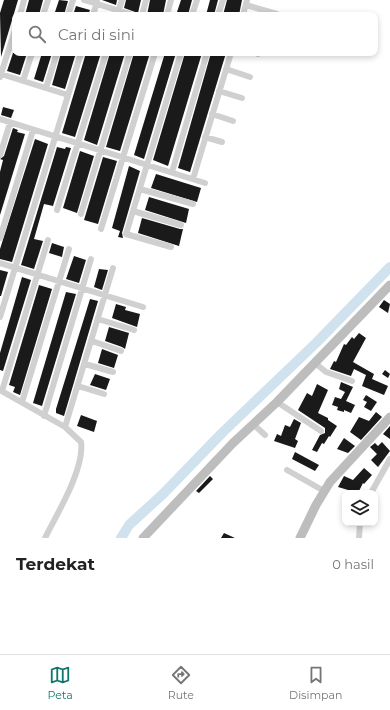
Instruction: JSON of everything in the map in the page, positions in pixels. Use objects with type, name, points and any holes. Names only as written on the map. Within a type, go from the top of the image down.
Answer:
[{"type":"street","points":[[21,12],[24,0]]},
{"type":"street","points":[[45,12],[48,0]]},
{"type":"street","points":[[69,12],[73,0]]},
{"type":"street","points":[[84,0],[97,2],[116,12]]},
{"type":"street","points":[[118,12],[122,0]]},
{"type":"street","points":[[143,12],[146,0]]},
{"type":"street","points":[[168,12],[172,0]]},
{"type":"street","points":[[193,12],[197,0]]},
{"type":"street","points":[[219,12],[223,0]]},
{"type":"street","points":[[94,12],[97,2]]},
{"type":"street","points":[[247,3],[272,12]]},
{"type":"street","points":[[12,40],[1,76],[68,95]]},
{"type":"street","points":[[23,81],[31,56]]},
{"type":"street","points":[[46,88],[56,56]]},
{"type":"street","points":[[0,317],[80,56]]},
{"type":"street","points":[[57,210],[105,56]]},
{"type":"street","points":[[81,214],[129,56]]},
{"type":"street","points":[[101,229],[154,56]]},
{"type":"street","points":[[171,247],[126,234],[180,56]]},
{"type":"street","points":[[172,172],[206,56]]},
{"type":"street","points":[[193,179],[230,56]]},
{"type":"street","points":[[226,69],[250,77]]},
{"type":"street","points":[[219,91],[242,98]]},
{"type":"street","points":[[212,114],[233,121]]},
{"type":"street","points":[[0,120],[205,183]]},
{"type":"street","points":[[0,155],[10,122]]},
{"type":"street","points":[[0,238],[33,130]]},
{"type":"street","points":[[205,137],[222,142]]},
{"type":"street","points":[[140,189],[193,204]]},
{"type":"street","points":[[133,211],[181,225]]},
{"type":"street","points":[[45,538],[75,476],[81,457],[81,442],[66,428],[1,390],[48,240]]},
{"type":"street","points":[[22,402],[69,249]]},
{"type":"street","points":[[44,416],[91,259]]},
{"type":"street","points":[[0,263],[143,307]]},
{"type":"street","points":[[66,428],[113,268]]},
{"type":"street","points":[[143,538],[233,443],[277,402],[390,285]]},
{"type":"street","points":[[98,318],[134,330]]},
{"type":"street","points":[[92,341],[121,351]]},
{"type":"street","points":[[315,363],[322,371],[352,381]]},
{"type":"street","points":[[85,364],[113,372]]},
{"type":"street","points":[[78,386],[104,394]]},
{"type":"street","points":[[277,402],[321,431]]},
{"type":"street","points":[[300,538],[324,491],[390,416]]},
{"type":"street","points":[[253,424],[265,435]]},
{"type":"street","points":[[373,490],[390,459]]},
{"type":"street","points":[[287,470],[324,491]]},
{"type":"street","points":[[359,538],[360,526]]},
{"type":"building","points":[[4,0],[18,0],[14,12],[12,12],[12,20],[1,57],[0,13]]},
{"type":"building","points":[[29,0],[43,0],[40,12],[26,12]]},
{"type":"building","points":[[59,0],[68,1],[65,12],[55,12]]},
{"type":"building","points":[[102,0],[117,0],[116,5]]},
{"type":"building","points":[[126,0],[141,0],[138,12],[124,8]]},
{"type":"building","points":[[150,0],[166,0],[164,12],[148,12]]},
{"type":"building","points":[[181,0],[192,0],[189,12],[177,12]]},
{"type":"building","points":[[210,0],[218,0],[215,12],[207,12]]},
{"type":"building","points":[[227,0],[242,0],[240,12],[224,12]]},
{"type":"building","points":[[76,6],[90,10],[89,12],[74,12]]},
{"type":"building","points":[[12,56],[26,56],[20,75],[7,71]]},
{"type":"building","points":[[41,56],[51,56],[43,82],[34,79]]},
{"type":"building","points":[[60,56],[75,56],[65,89],[52,85]]},
{"type":"building","points":[[85,56],[100,56],[75,137],[62,133]]},
{"type":"building","points":[[109,56],[124,56],[97,145],[84,140]]},
{"type":"building","points":[[133,56],[149,56],[120,151],[106,147]]},
{"type":"building","points":[[164,56],[175,56],[144,159],[134,155]]},
{"type":"building","points":[[184,56],[201,56],[168,166],[153,160]]},
{"type":"building","points":[[210,56],[225,56],[190,172],[178,168]]},
{"type":"building","points":[[3,107],[14,110],[11,118],[1,115]]},
{"type":"building","points":[[13,128],[18,130],[17,132],[25,134],[0,215],[0,172],[3,160],[0,159],[4,156]]},
{"type":"building","points":[[35,139],[48,144],[12,262],[0,259],[0,249]]},
{"type":"building","points":[[57,147],[65,149],[66,147],[71,148],[53,206],[44,204],[34,239],[43,241],[34,269],[21,265]]},
{"type":"building","points":[[80,151],[94,156],[77,213],[63,208]]},
{"type":"building","points":[[103,157],[117,161],[98,224],[84,220]]},
{"type":"building","points":[[129,166],[140,171],[122,233],[123,238],[118,237],[120,231],[112,228]]},
{"type":"building","points":[[156,174],[201,188],[197,202],[151,188]]},
{"type":"building","points":[[149,197],[189,209],[186,223],[145,210]]},
{"type":"building","points":[[142,218],[183,229],[179,246],[138,233]]},
{"type":"building","points":[[52,243],[64,247],[62,257],[49,253]]},
{"type":"building","points":[[74,256],[86,260],[79,283],[66,279]]},
{"type":"building","points":[[99,269],[108,270],[102,290],[94,287]]},
{"type":"building","points":[[0,270],[8,272],[1,296],[0,296]]},
{"type":"building","points":[[22,277],[31,280],[3,371],[0,370],[0,353]]},
{"type":"building","points":[[39,285],[52,289],[20,395],[13,392],[15,387],[9,385]]},
{"type":"building","points":[[66,292],[76,294],[42,406],[33,403]]},
{"type":"building","points":[[90,299],[98,301],[64,416],[56,413],[56,409]]},
{"type":"building","points":[[384,300],[390,304],[388,313],[379,307]]},
{"type":"building","points":[[116,304],[126,307],[125,310],[140,314],[137,327],[112,318]]},
{"type":"building","points":[[109,327],[129,333],[125,349],[105,341]]},
{"type":"building","points":[[359,333],[366,338],[353,362],[374,374],[372,379],[388,386],[384,395],[362,386],[366,375],[354,369],[351,376],[330,369],[334,361],[336,362],[344,344],[346,345],[352,337],[354,339]]},
{"type":"building","points":[[102,349],[118,355],[114,368],[98,363]]},
{"type":"building","points":[[385,370],[390,374],[388,378],[382,374]]},
{"type":"building","points":[[95,374],[110,379],[106,390],[90,385]]},
{"type":"building","points":[[341,382],[353,387],[346,401],[355,405],[351,413],[344,410],[344,412],[337,410],[338,407],[332,405],[335,397],[341,399],[345,392],[339,389]]},
{"type":"building","points":[[317,384],[328,390],[318,413],[328,418],[328,420],[337,426],[324,444],[322,443],[317,452],[312,450],[320,435],[325,433],[325,428],[298,410],[307,393],[312,396]]},
{"type":"building","points":[[366,395],[377,402],[371,411],[364,407],[367,402],[363,400]]},
{"type":"building","points":[[376,412],[382,417],[361,440],[350,432],[359,417],[369,421]]},
{"type":"building","points":[[81,415],[97,421],[94,432],[77,426]]},
{"type":"building","points":[[294,419],[301,423],[295,439],[298,441],[295,448],[274,441],[277,434],[281,436],[285,425],[290,427]]},
{"type":"building","points":[[390,426],[390,439],[383,434]]},
{"type":"building","points":[[344,438],[355,446],[348,453],[337,449]]},
{"type":"building","points":[[382,442],[390,451],[378,467],[371,460],[377,454],[370,447],[375,443],[378,446]]},
{"type":"building","points":[[295,452],[319,465],[315,471],[292,459]]},
{"type":"building","points":[[364,468],[372,475],[364,484],[363,483],[360,490],[348,490],[338,487],[344,476],[353,480]]},
{"type":"building","points":[[210,476],[213,479],[199,493],[196,491]]},
{"type":"building","points":[[224,533],[235,538],[221,538]]},
{"type":"waterway","points":[[121,538],[129,525],[163,494],[222,433],[316,343],[390,267]]}]
